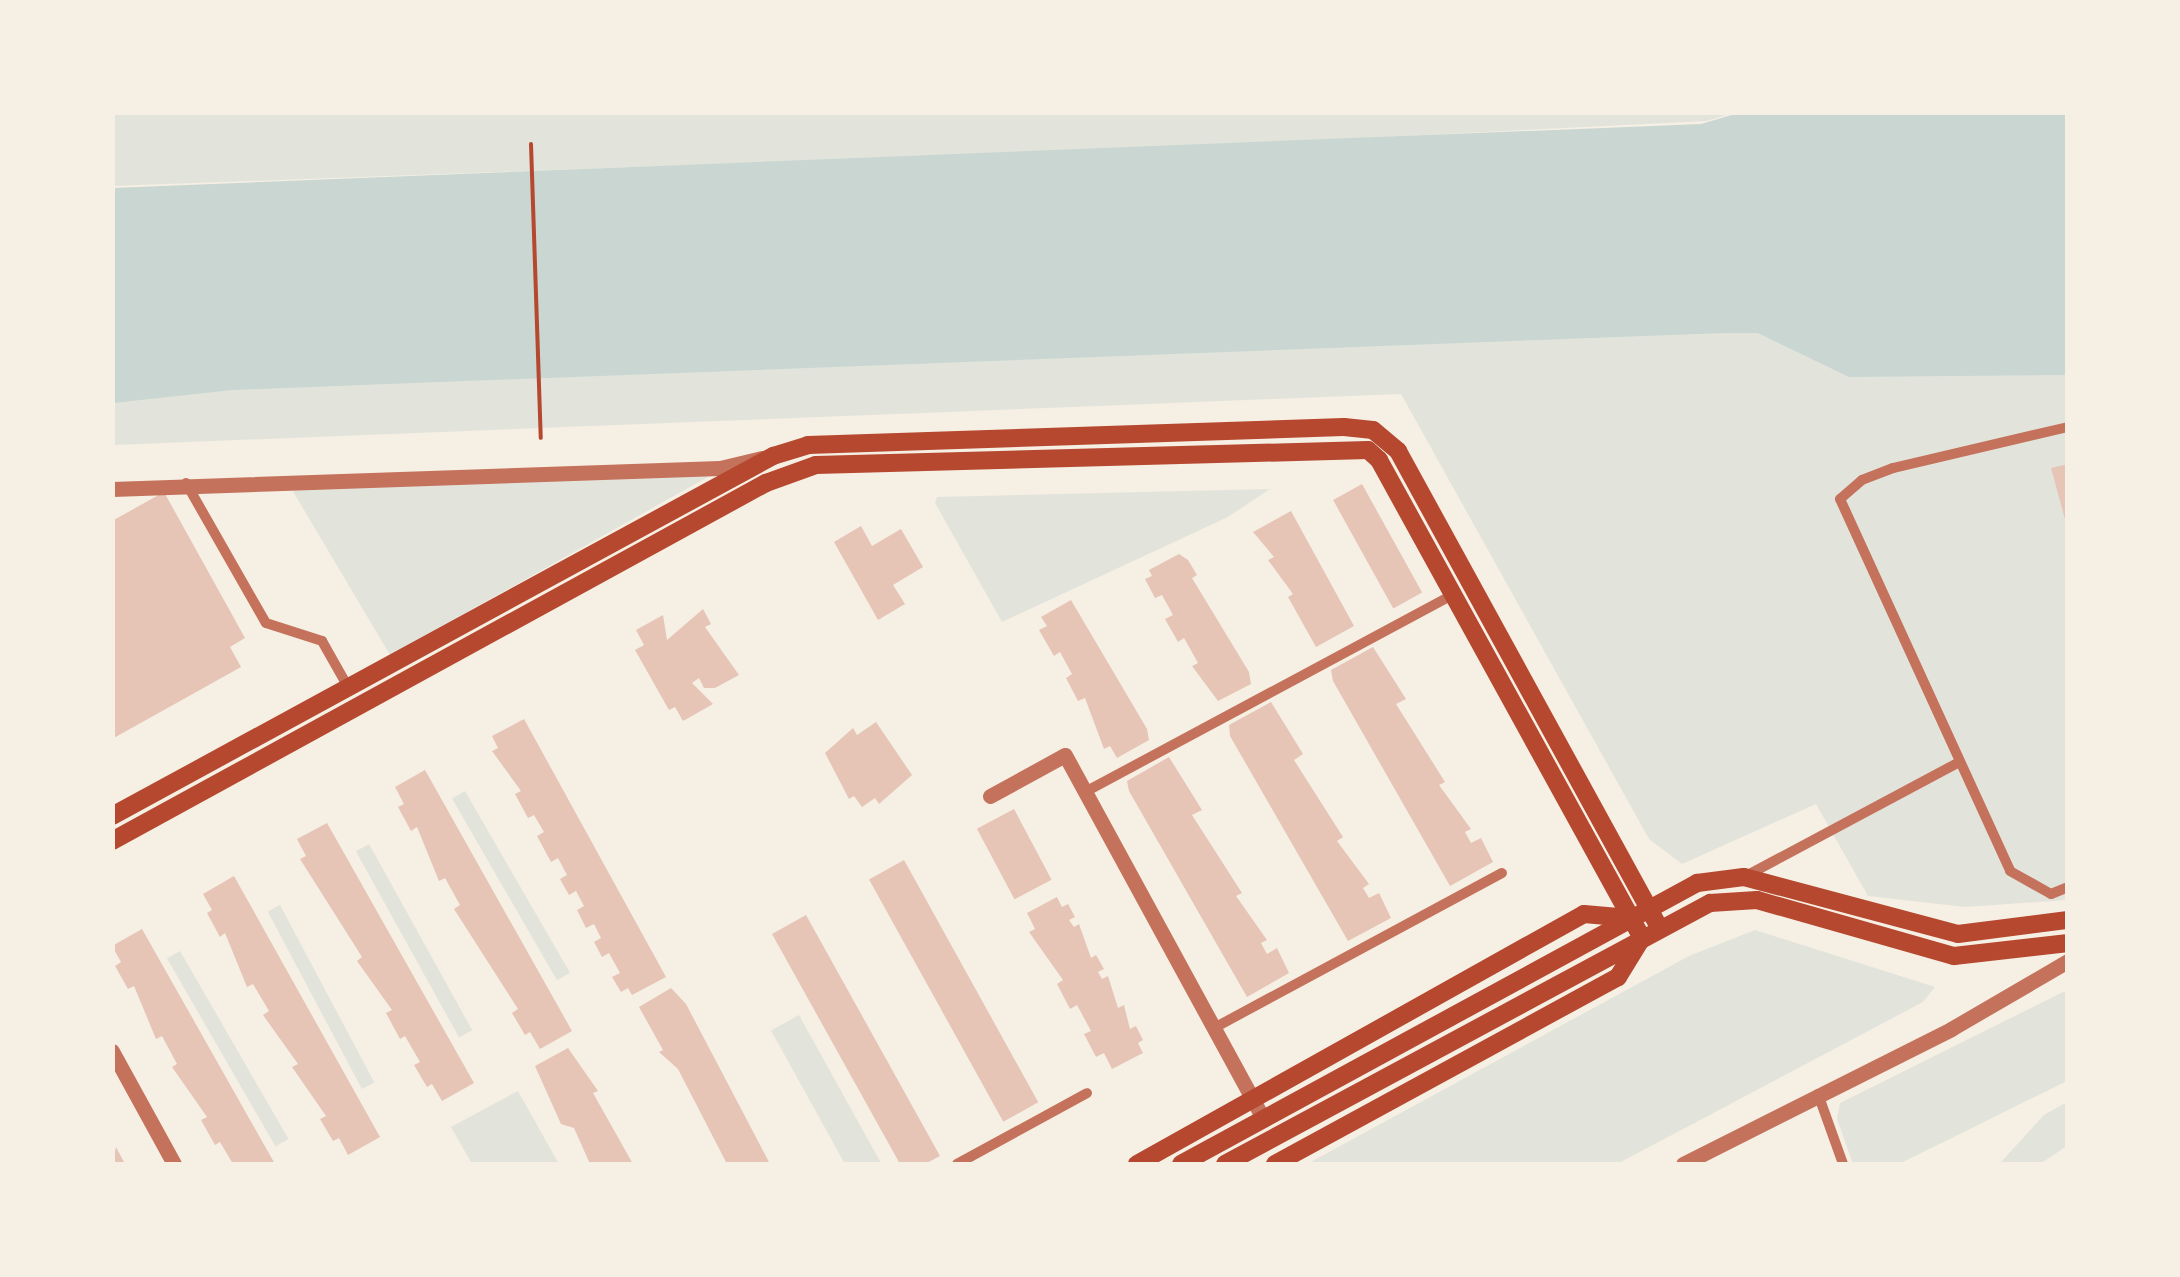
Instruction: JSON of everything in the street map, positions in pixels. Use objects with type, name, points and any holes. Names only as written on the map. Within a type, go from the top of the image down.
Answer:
[{"type":"main road","points":[[112,816],[772,456],[808,445],[1373,430],[1398,451],[1660,928]]},
{"type":"main road","points":[[112,842],[766,484],[816,465],[1368,450],[1454,594],[1642,938]]},
{"type":"main road","points":[[1181,1164],[1697,883],[1744,877],[1958,934],[2068,920]]},
{"type":"main road","points":[[1225,1164],[1710,903],[1757,900],[1954,956],[2068,943]]},
{"type":"main road","points":[[1137,1164],[1584,914],[1630,918]]},
{"type":"main road","points":[[1275,1164],[1618,978],[1642,938]]},
{"type":"street","points":[[2068,427],[1893,468],[1862,480],[1840,499],[2010,871],[2052,894],[2068,887]]},
{"type":"street","points":[[115,490],[186,483],[720,468],[772,456]]},
{"type":"street","points":[[186,483],[266,623],[322,641],[348,687]]},
{"type":"street","points":[[1084,792],[1454,594]]},
{"type":"street","points":[[990,796],[1065,755],[1263,1118]]},
{"type":"street","points":[[1744,877],[1959,762]]},
{"type":"street","points":[[1214,1028],[1502,873]]},
{"type":"street","points":[[1683,1164],[1952,1028],[2068,961]]},
{"type":"street","points":[[112,1051],[174,1164]]},
{"type":"street","points":[[957,1164],[1087,1093]]},
{"type":"street","points":[[1817,1093],[1843,1164]]},
{"type":"path","points":[[530,144],[541,438]]},
{"type":"shaded area","points":[[113,112],[1734,113],[1706,121],[1159,148],[113,186]]},
{"type":"shaded area","points":[[1742,112],[2067,113],[2067,375],[1849,377],[1758,333],[1723,333],[232,390],[113,403],[113,188],[1701,124]]},
{"type":"shaded area","points":[[1718,304],[2067,351],[2067,900],[1965,907],[1868,896],[1816,804],[1682,864],[1649,839],[1401,394],[113,445],[112,388]]},
{"type":"shaded area","points":[[715,473],[390,655],[291,488]]},
{"type":"shaded area","points":[[1270,489],[1228,517],[1002,622],[935,503],[937,497]]},
{"type":"shaded area","points":[[465,791],[570,973],[557,980],[452,798]]},
{"type":"shaded area","points":[[369,844],[472,1030],[459,1038],[356,851]]},
{"type":"shaded area","points":[[280,905],[374,1082],[362,1089],[268,912]]},
{"type":"shaded area","points":[[1755,930],[1935,987],[1923,1002],[1617,1164],[1307,1164],[1689,956]]},
{"type":"shaded area","points":[[180,951],[289,1139],[276,1146],[167,958]]},
{"type":"shaded area","points":[[2067,990],[2067,1081],[1899,1164],[1853,1164],[1837,1119],[1840,1103]]},
{"type":"shaded area","points":[[799,1015],[881,1164],[845,1164],[771,1031]]},
{"type":"shaded area","points":[[518,1091],[559,1164],[472,1164],[451,1127]]},
{"type":"shaded area","points":[[2067,1102],[2067,1146],[2040,1164],[1999,1164],[2044,1115]]},
{"type":"building","points":[[2068,464],[2068,523],[2066,523],[2051,468]]},
{"type":"building","points":[[1362,484],[1422,592],[1393,608],[1333,500]]},
{"type":"building","points":[[164,492],[245,638],[230,647],[241,667],[112,739],[112,521]]},
{"type":"building","points":[[1291,511],[1354,626],[1316,647],[1288,597],[1293,594],[1268,560],[1274,557],[1253,532]]},
{"type":"building","points":[[861,526],[872,546],[901,529],[923,567],[893,585],[905,604],[878,620],[834,542]]},
{"type":"building","points":[[1179,554],[1197,575],[1192,578],[1249,672],[1251,684],[1218,701],[1192,666],[1198,663],[1184,638],[1178,642],[1165,619],[1173,615],[1162,595],[1155,598],[1145,579],[1152,576],[1149,570]]},
{"type":"building","points":[[1071,600],[1147,729],[1149,740],[1117,758],[1110,746],[1104,749],[1085,698],[1078,701],[1066,678],[1072,674],[1060,652],[1054,656],[1039,630],[1047,626],[1041,617]]},
{"type":"building","points":[[703,609],[711,624],[705,627],[739,675],[715,688],[704,688],[699,678],[692,683],[713,704],[683,721],[675,707],[669,710],[635,650],[644,645],[636,630],[663,615],[667,640]]},
{"type":"building","points":[[1373,647],[1406,699],[1396,704],[1445,782],[1439,785],[1471,829],[1465,832],[1471,843],[1481,838],[1493,862],[1450,886],[1333,681],[1331,670]]},
{"type":"building","points":[[1271,702],[1303,754],[1294,760],[1343,837],[1337,841],[1369,884],[1363,888],[1369,898],[1379,893],[1391,918],[1348,941],[1230,736],[1229,725]]},
{"type":"building","points":[[524,719],[666,977],[632,995],[628,988],[621,992],[612,977],[620,973],[609,953],[602,957],[594,942],[601,938],[594,924],[586,928],[577,910],[584,906],[576,891],[569,895],[560,879],[567,875],[558,858],[551,862],[537,836],[544,832],[534,815],[528,818],[515,794],[521,791],[492,751],[498,748],[492,736]]},
{"type":"building","points":[[876,722],[912,775],[879,804],[875,798],[862,807],[854,796],[849,799],[825,753],[853,728],[857,735]]},
{"type":"building","points":[[1169,757],[1202,810],[1192,815],[1242,893],[1236,896],[1267,940],[1261,943],[1267,954],[1277,948],[1289,973],[1247,997],[1129,791],[1127,781]]},
{"type":"building","points":[[425,770],[572,1031],[540,1049],[530,1032],[525,1035],[512,1013],[518,1009],[454,909],[460,905],[445,878],[439,881],[417,827],[411,831],[398,807],[404,804],[395,787]]},
{"type":"building","points":[[1014,809],[1052,880],[1014,899],[977,829]]},
{"type":"building","points":[[327,823],[474,1083],[442,1101],[432,1084],[427,1087],[414,1065],[420,1062],[405,1036],[400,1039],[386,1013],[392,1010],[357,961],[362,957],[300,859],[306,856],[297,839]]},
{"type":"building","points":[[904,860],[1038,1102],[1003,1122],[869,879]]},
{"type":"building","points":[[234,876],[380,1137],[348,1155],[339,1138],[333,1141],[320,1119],[326,1116],[292,1067],[298,1064],[263,1015],[269,1011],[253,984],[247,987],[225,933],[220,937],[207,913],[212,910],[203,894]]},
{"type":"building","points":[[1057,897],[1062,907],[1068,904],[1075,917],[1069,920],[1074,927],[1079,924],[1091,958],[1096,955],[1104,969],[1098,972],[1102,979],[1108,976],[1118,1008],[1124,1005],[1130,1029],[1136,1026],[1143,1040],[1138,1043],[1143,1053],[1112,1069],[1104,1053],[1096,1057],[1084,1034],[1091,1031],[1077,1005],[1070,1009],[1057,984],[1063,980],[1029,932],[1035,929],[1027,913]]},
{"type":"building","points":[[806,915],[940,1156],[925,1164],[900,1164],[772,934]]},
{"type":"building","points":[[142,929],[275,1164],[233,1164],[220,1142],[215,1145],[201,1120],[207,1117],[172,1067],[177,1064],[162,1036],[156,1039],[134,986],[128,989],[115,966],[121,962],[112,946]]},
{"type":"building","points":[[671,988],[686,1004],[770,1164],[727,1164],[678,1069],[659,1052],[663,1050],[639,1007]]},
{"type":"building","points":[[568,1048],[598,1091],[593,1093],[633,1164],[590,1164],[574,1128],[561,1124],[535,1066]]},
{"type":"building","points":[[116,1147],[125,1164],[112,1164]]}]
